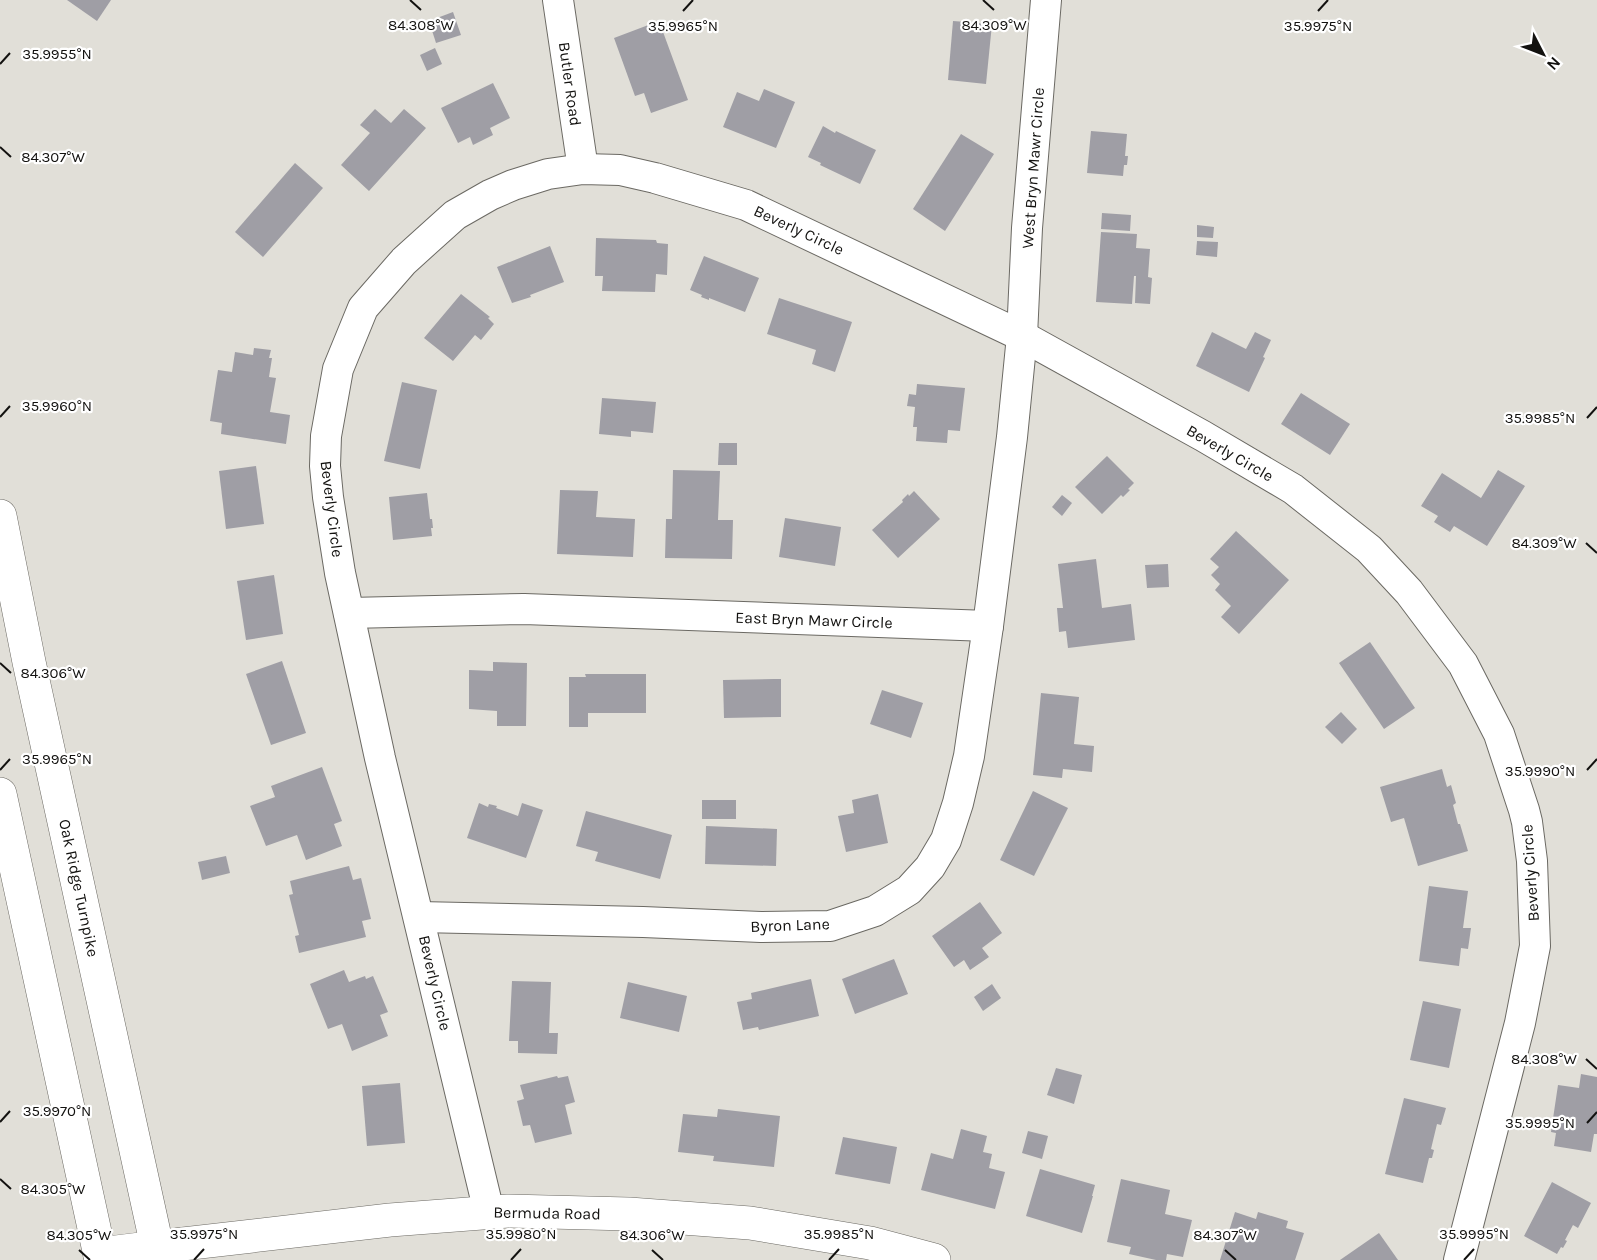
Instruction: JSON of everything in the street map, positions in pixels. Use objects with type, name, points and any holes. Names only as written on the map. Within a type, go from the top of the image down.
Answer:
[{"type":"main road","name":"Oak Ridge Turnpike","points":[[0,516],[29,662],[159,1253]]},
{"type":"main road","points":[[0,794],[100,1257]]},
{"type":"main road","name":"Bermuda Road","points":[[100,1257],[159,1253],[390,1220],[508,1211],[629,1214],[750,1223],[870,1243],[934,1260]]},
{"type":"street","name":"Butler Road","points":[[558,0],[583,169]]},
{"type":"street","name":"West Bryn Mawr Circle","points":[[1022,336],[1028,218],[1046,0]]},
{"type":"street","name":"Beverly Circle","points":[[489,1212],[380,758],[340,573],[328,497],[325,439],[338,369],[363,308],[404,261],[454,215],[490,195],[548,174],[583,169],[620,171],[655,178],[746,205],[1022,336],[1203,436],[1293,489],[1370,549],[1410,592],[1463,663],[1499,734],[1527,822],[1532,861],[1535,946],[1520,1023],[1459,1260]]},
{"type":"street","points":[[988,626],[1012,437],[1022,336]]},
{"type":"street","name":"East Bryn Mawr Circle","points":[[349,613],[524,609],[988,626]]},
{"type":"street","name":"Byron Lane","points":[[419,917],[761,927],[830,926],[875,911],[909,890],[930,867],[946,840],[958,803],[969,756],[988,626]]},
{"type":"building","points":[[67,0],[111,0],[97,21]]},
{"type":"building","points":[[453,12],[461,35],[436,43],[429,21]]},
{"type":"building","points":[[659,21],[688,100],[651,113],[644,93],[635,96],[614,38]]},
{"type":"building","points":[[953,21],[992,24],[986,84],[948,80]]},
{"type":"building","points":[[435,48],[442,64],[427,71],[420,55]]},
{"type":"building","points":[[493,83],[510,118],[490,128],[493,135],[473,145],[470,137],[458,143],[441,108]]},
{"type":"building","points":[[764,89],[795,102],[776,148],[723,127],[737,92],[759,101]]},
{"type":"building","points":[[375,109],[391,123],[404,109],[426,128],[369,191],[341,165],[370,133],[360,125]]},
{"type":"building","points":[[823,126],[876,150],[860,184],[808,157]]},
{"type":"building","points":[[1091,131],[1127,134],[1125,156],[1128,156],[1123,176],[1087,173]]},
{"type":"building","points":[[961,134],[994,154],[945,231],[913,209]]},
{"type":"building","points":[[295,163],[323,188],[263,257],[235,232]]},
{"type":"building","points":[[1102,213],[1131,215],[1130,231],[1101,229]]},
{"type":"building","points":[[1197,225],[1214,227],[1213,238],[1197,237]]},
{"type":"building","points":[[1101,232],[1137,234],[1136,248],[1150,249],[1148,277],[1152,278],[1150,304],[1135,303],[1136,276],[1134,276],[1132,304],[1096,302]]},
{"type":"building","points":[[596,238],[656,240],[657,243],[668,244],[667,275],[656,274],[655,292],[602,291],[603,276],[595,276]]},
{"type":"building","points":[[1197,241],[1218,242],[1217,257],[1196,255]]},
{"type":"building","points":[[550,246],[564,282],[512,303],[497,267]]},
{"type":"building","points":[[704,256],[759,278],[745,312],[701,297],[702,295],[690,290]]},
{"type":"building","points":[[461,294],[490,317],[488,318],[494,324],[481,340],[475,335],[453,361],[424,338]]},
{"type":"building","points":[[779,298],[852,322],[835,372],[812,364],[816,350],[767,334]]},
{"type":"building","points":[[1212,332],[1246,349],[1255,332],[1271,340],[1249,392],[1196,366]]},
{"type":"building","points":[[254,348],[271,350],[269,377],[276,378],[270,412],[290,415],[286,444],[221,434],[222,423],[210,421],[218,370],[232,372],[235,352],[253,355]]},
{"type":"building","points":[[402,382],[437,390],[420,469],[384,461]]},
{"type":"building","points":[[917,384],[965,388],[960,431],[948,430],[947,443],[916,441],[917,427],[913,427],[915,407],[907,406],[909,394],[916,395]]},
{"type":"building","points":[[1301,393],[1350,424],[1330,455],[1281,424]]},
{"type":"building","points":[[602,398],[656,402],[653,433],[631,431],[631,437],[599,434]]},
{"type":"building","points":[[719,443],[737,443],[737,465],[718,465]]},
{"type":"building","points":[[1107,456],[1134,483],[1123,497],[1121,495],[1102,514],[1075,487]]},
{"type":"building","points":[[256,466],[264,524],[226,529],[219,471]]},
{"type":"building","points":[[673,470],[720,471],[718,520],[733,520],[732,559],[665,558],[666,519],[672,519]]},
{"type":"building","points":[[1498,470],[1525,486],[1487,546],[1454,526],[1450,532],[1434,522],[1438,516],[1421,506],[1442,473],[1481,498]]},
{"type":"building","points":[[560,490],[598,491],[596,517],[635,519],[633,557],[557,554]]},
{"type":"building","points":[[914,491],[940,519],[898,558],[872,530],[903,502],[902,500],[908,494],[909,496]]},
{"type":"building","points":[[427,493],[430,519],[432,519],[432,536],[393,540],[389,497]]},
{"type":"building","points":[[1062,495],[1072,503],[1062,516],[1052,507]]},
{"type":"building","points":[[785,518],[841,527],[835,566],[779,557]]},
{"type":"building","points":[[1236,531],[1289,580],[1239,634],[1221,617],[1231,606],[1215,590],[1220,584],[1211,575],[1219,567],[1210,559]]},
{"type":"building","points":[[1096,559],[1102,608],[1131,604],[1135,640],[1068,648],[1066,631],[1059,632],[1057,608],[1063,608],[1058,564]]},
{"type":"building","points":[[1168,564],[1169,587],[1147,588],[1145,565]]},
{"type":"building","points":[[274,575],[283,634],[246,640],[237,581]]},
{"type":"building","points":[[1370,642],[1415,708],[1384,729],[1339,663]]},
{"type":"building","points":[[282,661],[306,733],[271,745],[246,674]]},
{"type":"building","points":[[493,662],[527,663],[526,726],[497,726],[497,711],[469,709],[469,670],[493,671]]},
{"type":"building","points":[[585,674],[646,674],[646,713],[588,713],[588,727],[569,727],[569,677],[586,677]]},
{"type":"building","points":[[781,679],[781,717],[724,718],[723,680]]},
{"type":"building","points":[[882,690],[923,703],[911,738],[870,724]]},
{"type":"building","points":[[1041,693],[1079,697],[1074,744],[1094,746],[1092,772],[1063,769],[1062,778],[1033,775]]},
{"type":"building","points":[[1341,712],[1357,729],[1342,744],[1325,727]]},
{"type":"building","points":[[322,767],[342,821],[334,824],[342,846],[306,860],[297,835],[266,846],[250,806],[275,797],[271,786]]},
{"type":"building","points":[[1442,769],[1447,787],[1451,785],[1456,803],[1453,805],[1468,851],[1418,866],[1404,818],[1391,822],[1380,787]]},
{"type":"building","points":[[1033,791],[1068,808],[1034,876],[1000,860]]},
{"type":"building","points":[[878,794],[888,843],[846,852],[838,816],[854,813],[852,800]]},
{"type":"building","points":[[702,800],[736,800],[736,819],[702,819]]},
{"type":"building","points":[[479,803],[488,807],[489,804],[497,806],[496,808],[518,816],[522,803],[543,810],[526,858],[467,838]]},
{"type":"building","points":[[586,811],[672,835],[660,879],[595,861],[598,852],[576,846]]},
{"type":"building","points":[[706,826],[777,829],[776,866],[705,864]]},
{"type":"building","points":[[226,856],[230,873],[202,880],[198,862]]},
{"type":"building","points":[[349,866],[353,880],[361,878],[371,919],[362,921],[366,937],[299,953],[295,936],[299,935],[289,895],[293,894],[290,881]]},
{"type":"building","points":[[1429,886],[1468,891],[1463,928],[1471,928],[1468,949],[1461,948],[1459,966],[1419,961]]},
{"type":"building","points":[[980,902],[1002,933],[982,948],[989,957],[970,970],[964,960],[954,967],[932,936]]},
{"type":"building","points":[[894,959],[908,994],[855,1014],[842,979]]},
{"type":"building","points":[[344,970],[349,982],[365,976],[366,979],[373,976],[388,1012],[380,1015],[388,1036],[352,1051],[342,1024],[328,1029],[310,984]]},
{"type":"building","points":[[811,979],[819,1016],[759,1030],[758,1027],[743,1030],[737,1002],[752,999],[751,993]]},
{"type":"building","points":[[512,981],[551,982],[549,1033],[558,1033],[557,1054],[518,1053],[518,1041],[509,1041]]},
{"type":"building","points":[[628,982],[687,996],[679,1032],[620,1018]]},
{"type":"building","points":[[992,984],[1001,998],[983,1011],[974,997]]},
{"type":"building","points":[[1423,1001],[1461,1009],[1449,1068],[1410,1060]]},
{"type":"building","points":[[1056,1068],[1082,1075],[1074,1104],[1047,1095]]},
{"type":"building","points":[[1581,1074],[1597,1077],[1597,1134],[1594,1134],[1591,1152],[1554,1146],[1556,1133],[1551,1132],[1558,1085],[1579,1088]]},
{"type":"building","points":[[557,1076],[558,1078],[568,1076],[575,1102],[565,1105],[572,1134],[535,1143],[530,1125],[523,1126],[517,1101],[524,1099],[520,1085]]},
{"type":"building","points":[[400,1083],[405,1143],[367,1146],[362,1086]]},
{"type":"building","points":[[1404,1098],[1446,1108],[1441,1125],[1437,1124],[1431,1149],[1434,1150],[1432,1158],[1429,1158],[1423,1183],[1385,1174]]},
{"type":"building","points":[[718,1109],[780,1116],[774,1167],[713,1161],[714,1156],[678,1152],[683,1114],[717,1117]]},
{"type":"building","points":[[961,1129],[987,1136],[983,1152],[992,1154],[989,1168],[1005,1172],[995,1209],[921,1190],[931,1153],[953,1159]]},
{"type":"building","points":[[1028,1131],[1048,1136],[1042,1159],[1022,1153]]},
{"type":"building","points":[[843,1137],[897,1147],[890,1184],[835,1174]]},
{"type":"building","points":[[1040,1169],[1095,1185],[1082,1233],[1026,1216]]},
{"type":"building","points":[[1121,1179],[1170,1190],[1165,1214],[1192,1220],[1183,1257],[1167,1254],[1166,1260],[1156,1260],[1129,1254],[1131,1247],[1107,1242]]},
{"type":"building","points":[[1552,1182],[1591,1203],[1578,1228],[1573,1225],[1565,1240],[1567,1241],[1557,1254],[1524,1236]]},
{"type":"building","points":[[1235,1212],[1256,1219],[1258,1212],[1288,1221],[1286,1228],[1304,1233],[1295,1260],[1220,1260]]},
{"type":"building","points":[[1379,1233],[1398,1260],[1340,1260]]}]
